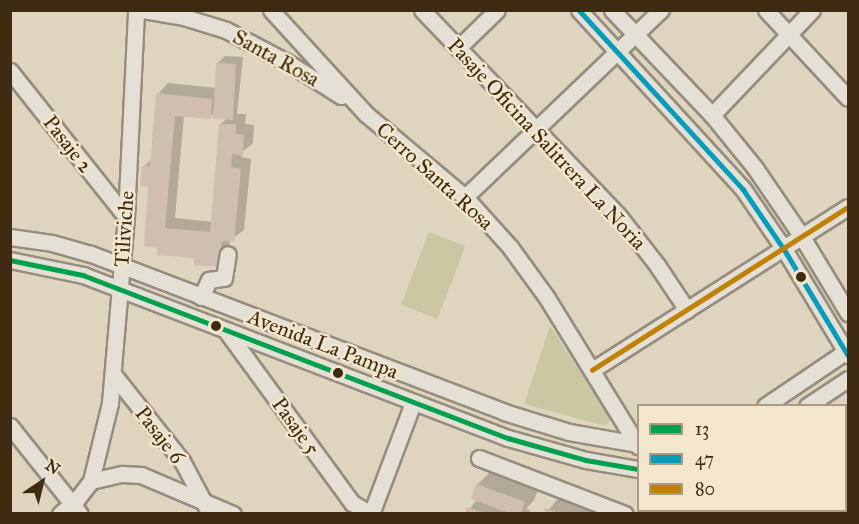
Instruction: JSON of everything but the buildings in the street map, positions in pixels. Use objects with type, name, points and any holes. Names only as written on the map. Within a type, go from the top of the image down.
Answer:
[{"type":"street","name":"Tiliviche","points":[[91,481],[105,431],[113,374],[126,217],[136,10]]},
{"type":"street","name":"Santa Rosa","points":[[142,10],[207,23],[245,38],[311,76],[366,114]]},
{"type":"street","name":"Cerro Santa Rosa","points":[[271,10],[366,114],[465,196],[529,272],[637,443]]},
{"type":"street","name":"Pasaje Oficina Salitrera La Noria","points":[[422,10],[619,216],[657,265],[687,310]]},
{"type":"street","points":[[458,48],[497,10]]},
{"type":"street","points":[[579,10],[722,164],[784,249],[848,352],[767,404]]},
{"type":"street","points":[[612,10],[712,115],[755,168],[802,237],[849,313]]},
{"type":"street","points":[[465,196],[661,10]]},
{"type":"street","points":[[766,10],[849,98]]},
{"type":"street","points":[[712,115],[812,10]]},
{"type":"street","name":"Pasaje 2","points":[[10,71],[126,217]]},
{"type":"street","points":[[592,370],[849,207]]},
{"type":"street","name":"Avenida La Pampa","points":[[10,237],[72,248],[504,412],[569,432],[637,445]]},
{"type":"street","points":[[201,297],[209,280],[224,278],[228,254]]},
{"type":"street","name":"Avenida La Pampa","points":[[10,260],[57,268],[120,289],[413,403],[534,446],[585,460],[637,469]]},
{"type":"street","name":"Pasaje 5","points":[[226,331],[352,503],[371,513]]},
{"type":"street","name":"Pasaje 6","points":[[113,374],[182,461],[210,513]]},
{"type":"street","points":[[809,404],[849,379]]},
{"type":"street","points":[[371,513],[413,403]]},
{"type":"street","points":[[10,426],[70,510],[91,481],[122,474],[141,474],[233,513]]},
{"type":"street","points":[[479,458],[625,513]]},
{"type":"shaded area","points":[[429,232],[465,246],[437,319],[401,305]]},
{"type":"shaded area","points":[[550,326],[611,419],[606,426],[524,404]]},
{"type":"transit line","name":"47","points":[[579,10],[743,189],[784,249],[848,355]]},
{"type":"transit line","name":"80","points":[[592,370],[848,207]]},
{"type":"transit line","name":"13","points":[[10,260],[83,275],[508,438],[586,460],[637,469]]}]
